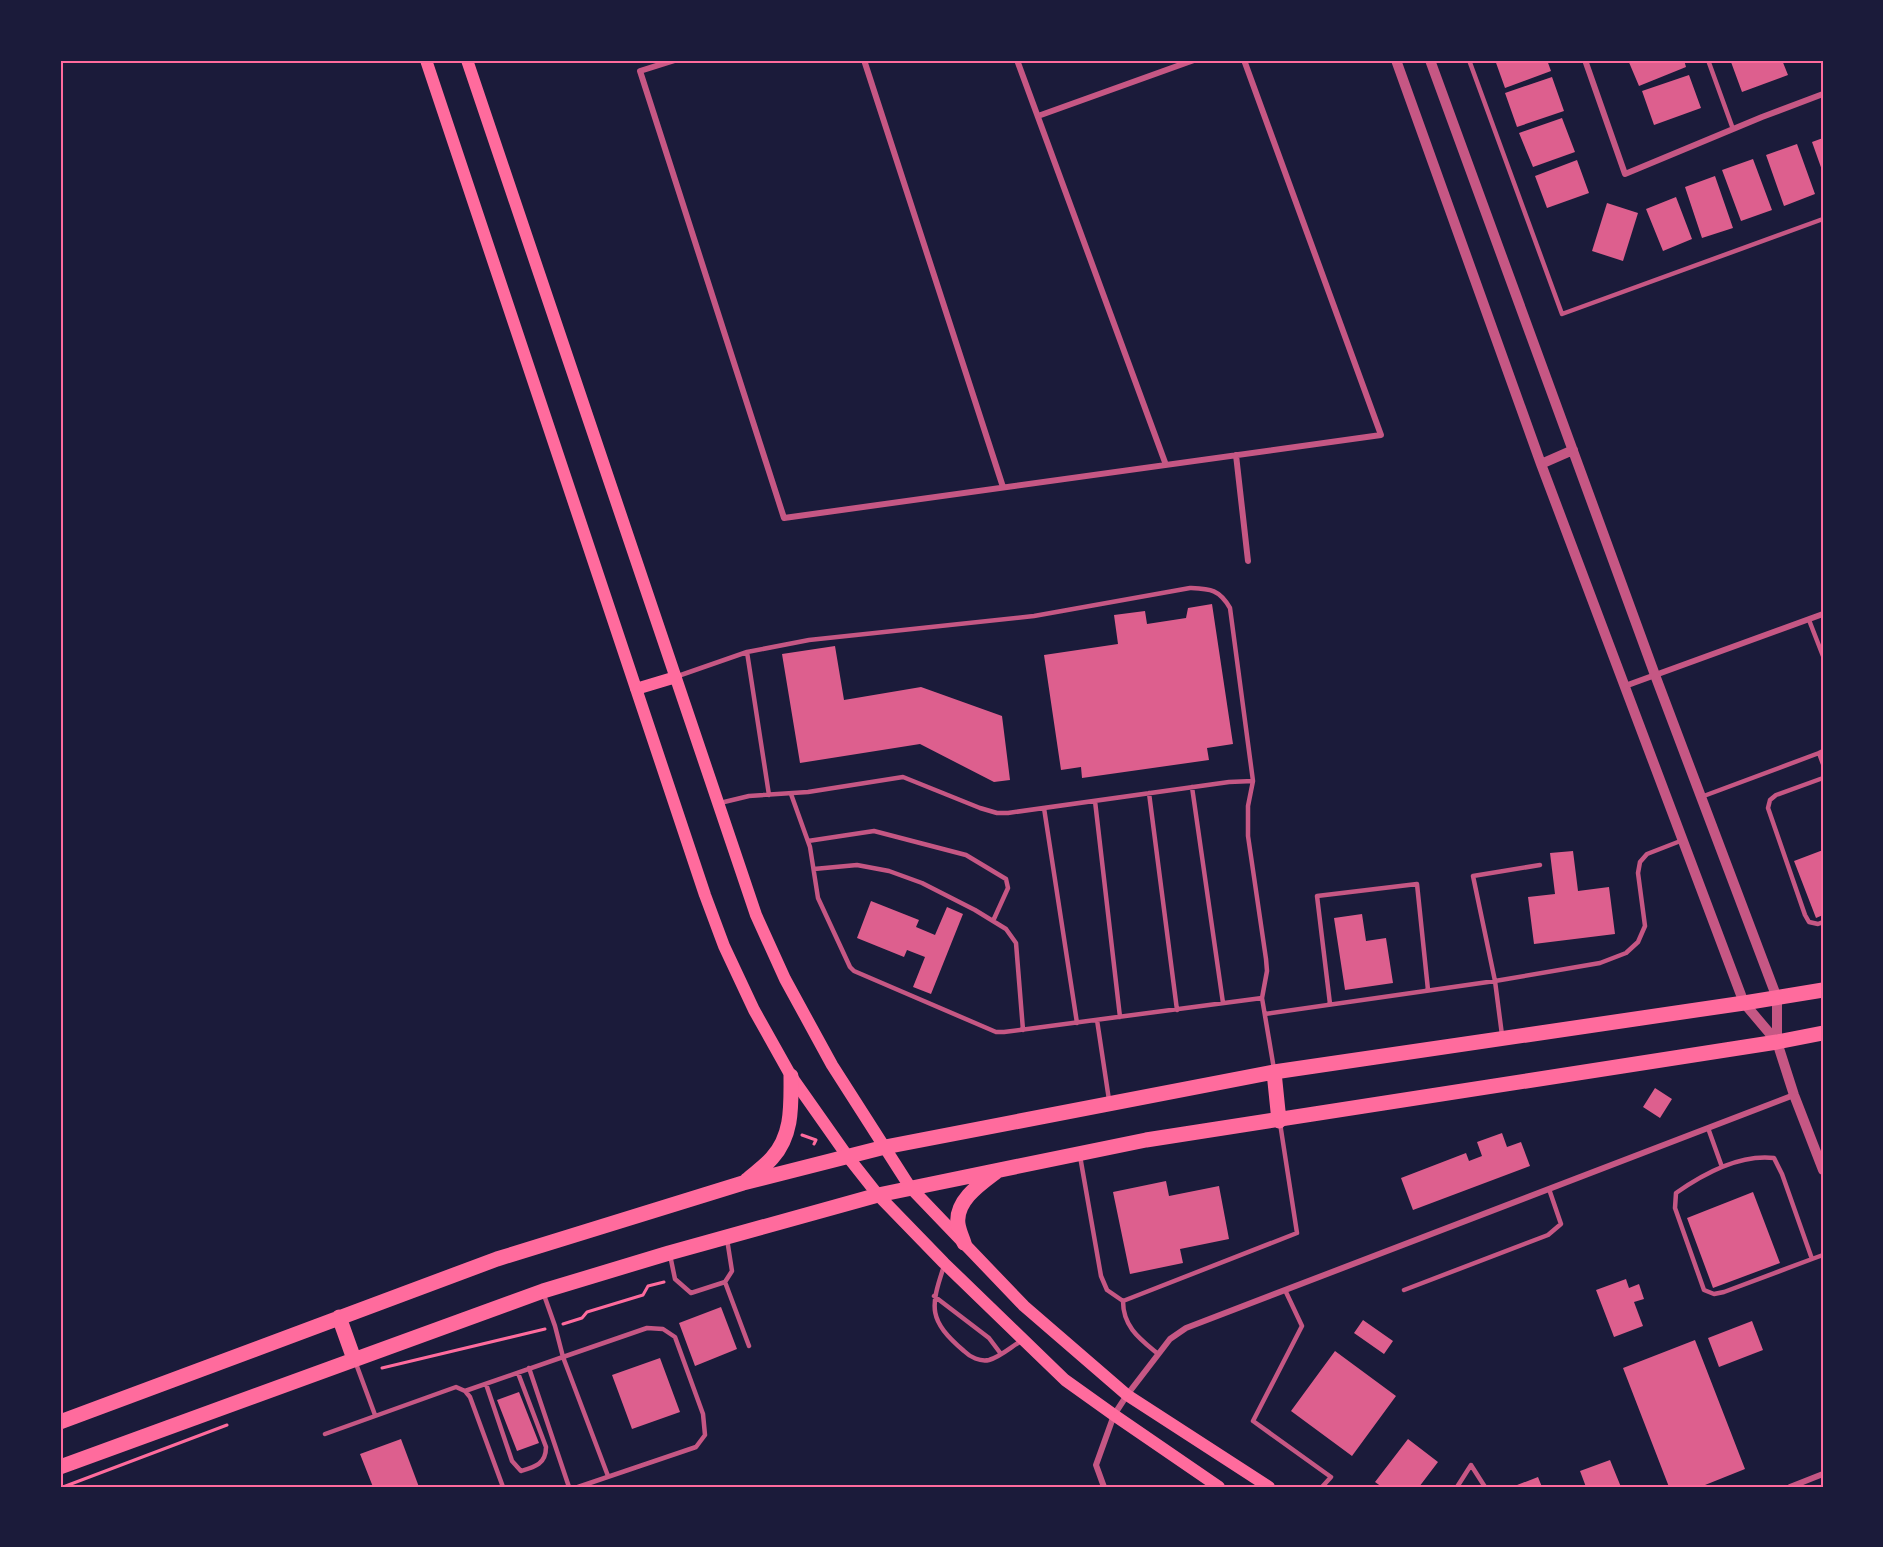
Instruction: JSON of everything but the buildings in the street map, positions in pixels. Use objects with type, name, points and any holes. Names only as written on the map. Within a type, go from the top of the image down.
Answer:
[{"type":"main road","points":[[426,60],[724,946],[754,1010],[790,1076],[878,1195],[944,1263],[1065,1380],[1220,1487]]},
{"type":"main road","points":[[467,60],[756,915],[784,980],[832,1065],[910,1187],[1024,1306],[1127,1395],[1269,1487]]},
{"type":"main road","points":[[636,689],[676,677]]},
{"type":"main road","points":[[60,1422],[497,1259],[743,1184],[885,1147],[1274,1072],[1744,1004],[1823,990]]},
{"type":"main road","points":[[60,1467],[543,1291],[727,1236],[910,1187],[1146,1140],[1279,1121],[1489,1085],[1777,1042],[1823,1033]]},
{"type":"main road","points":[[1274,1072],[1279,1121]]},
{"type":"main road","points":[[743,1184],[772,1158],[784,1139],[791,1114],[790,1076]]},
{"type":"main road","points":[[964,1243],[958,1222],[961,1210],[969,1194],[1000,1169]]},
{"type":"main road","points":[[339,1317],[354,1359]]},
{"type":"street","points":[[675,60],[640,71],[784,518],[1381,435],[1244,60]]},
{"type":"street","points":[[864,60],[1003,487]]},
{"type":"street","points":[[1017,60],[1166,465]]},
{"type":"street","points":[[1038,116],[1194,60]]},
{"type":"street","points":[[1396,60],[1541,464],[1744,1004],[1777,1042]]},
{"type":"street","points":[[1430,60],[1655,675],[1777,998],[1777,1042],[1794,1095],[1823,1170]]},
{"type":"street","points":[[1585,60],[1626,174],[1823,94]]},
{"type":"street","points":[[1541,464],[1573,450]]},
{"type":"street","points":[[1236,455],[1248,561]]},
{"type":"street","points":[[1625,686],[1823,614]]},
{"type":"street","points":[[1104,1487],[1096,1465],[1114,1416],[1127,1395],[1170,1339],[1186,1328],[1794,1095]]},
{"type":"street","points":[[1790,1487],[1823,1474]]},
{"type":"lane","points":[[1469,60],[1562,314],[1823,219]]},
{"type":"lane","points":[[1708,60],[1733,129]]},
{"type":"lane","points":[[676,677],[747,652],[809,640],[1034,616],[1190,588],[1208,589],[1223,595],[1230,608],[1253,781],[1247,821],[1266,959],[1267,971],[1262,998],[1274,1072]]},
{"type":"lane","points":[[1809,620],[1823,656]]},
{"type":"lane","points":[[747,652],[769,795]]},
{"type":"lane","points":[[1701,797],[1821,752],[1823,764]]},
{"type":"lane","points":[[718,804],[748,796],[791,794],[903,777],[998,813],[1229,782],[1253,781]]},
{"type":"lane","points":[[1823,778],[1776,795],[1770,800],[1768,808],[1805,915],[1809,922],[1818,924],[1823,922]]},
{"type":"lane","points":[[1192,787],[1223,1003]]},
{"type":"lane","points":[[1149,793],[1177,1010]]},
{"type":"lane","points":[[791,794],[808,841],[821,905],[854,971],[996,1032],[1262,998]]},
{"type":"lane","points":[[1095,801],[1120,1017]]},
{"type":"lane","points":[[1044,808],[1077,1023]]},
{"type":"lane","points":[[808,841],[874,831],[966,855],[1006,879],[1008,888],[993,921]]},
{"type":"lane","points":[[1265,1014],[1495,981],[1600,963],[1626,953],[1638,942],[1645,926],[1638,873],[1640,862],[1647,854],[1683,840]]},
{"type":"lane","points":[[814,869],[857,865],[889,871],[922,883],[1006,928],[1016,943],[1023,1030]]},
{"type":"lane","points":[[1502,1038],[1495,981],[1473,876],[1540,865]]},
{"type":"lane","points":[[1330,1004],[1317,896],[1417,884],[1428,990]]},
{"type":"lane","points":[[1097,1020],[1110,1103]]},
{"type":"lane","points":[[1123,1301],[1297,1233],[1279,1121]]},
{"type":"lane","points":[[1708,1128],[1722,1167]]},
{"type":"lane","points":[[1080,1153],[1101,1276],[1107,1290],[1123,1301]]},
{"type":"lane","points":[[1812,1259],[1782,1174],[1774,1158],[1760,1156],[1722,1167],[1676,1193],[1675,1208],[1704,1290],[1714,1294],[1724,1292],[1823,1255]]},
{"type":"lane","points":[[1404,1290],[1548,1235],[1561,1224],[1550,1189]]},
{"type":"lane","points":[[669,1253],[675,1280],[691,1293],[724,1282],[732,1271],[727,1236]]},
{"type":"lane","points":[[944,1263],[934,1296],[937,1321],[952,1341],[969,1356],[979,1360],[988,1360],[1023,1339]]},
{"type":"lane","points":[[724,1282],[749,1346]]},
{"type":"lane","points":[[1285,1290],[1302,1326],[1253,1421],[1331,1477],[1322,1487]]},
{"type":"lane","points":[[543,1291],[555,1326],[562,1357],[608,1476]]},
{"type":"lane","points":[[934,1296],[989,1338],[1001,1354]]},
{"type":"lane","points":[[1123,1301],[1123,1311],[1132,1332],[1158,1354]]},
{"type":"lane","points":[[325,1434],[452,1388],[465,1391],[647,1328],[663,1329],[675,1337],[703,1414],[705,1435],[696,1447],[578,1487]]},
{"type":"lane","points":[[354,1359],[375,1415]]},
{"type":"lane","points":[[529,1368],[569,1487]]},
{"type":"lane","points":[[486,1384],[512,1461],[521,1471],[533,1467],[541,1464],[546,1456],[546,1447],[518,1373]]},
{"type":"lane","points":[[465,1391],[474,1407],[503,1487]]},
{"type":"lane","points":[[1457,1487],[1471,1465],[1485,1487]]},
{"type":"path","points":[[796,1134],[816,1140],[814,1144]]}]
